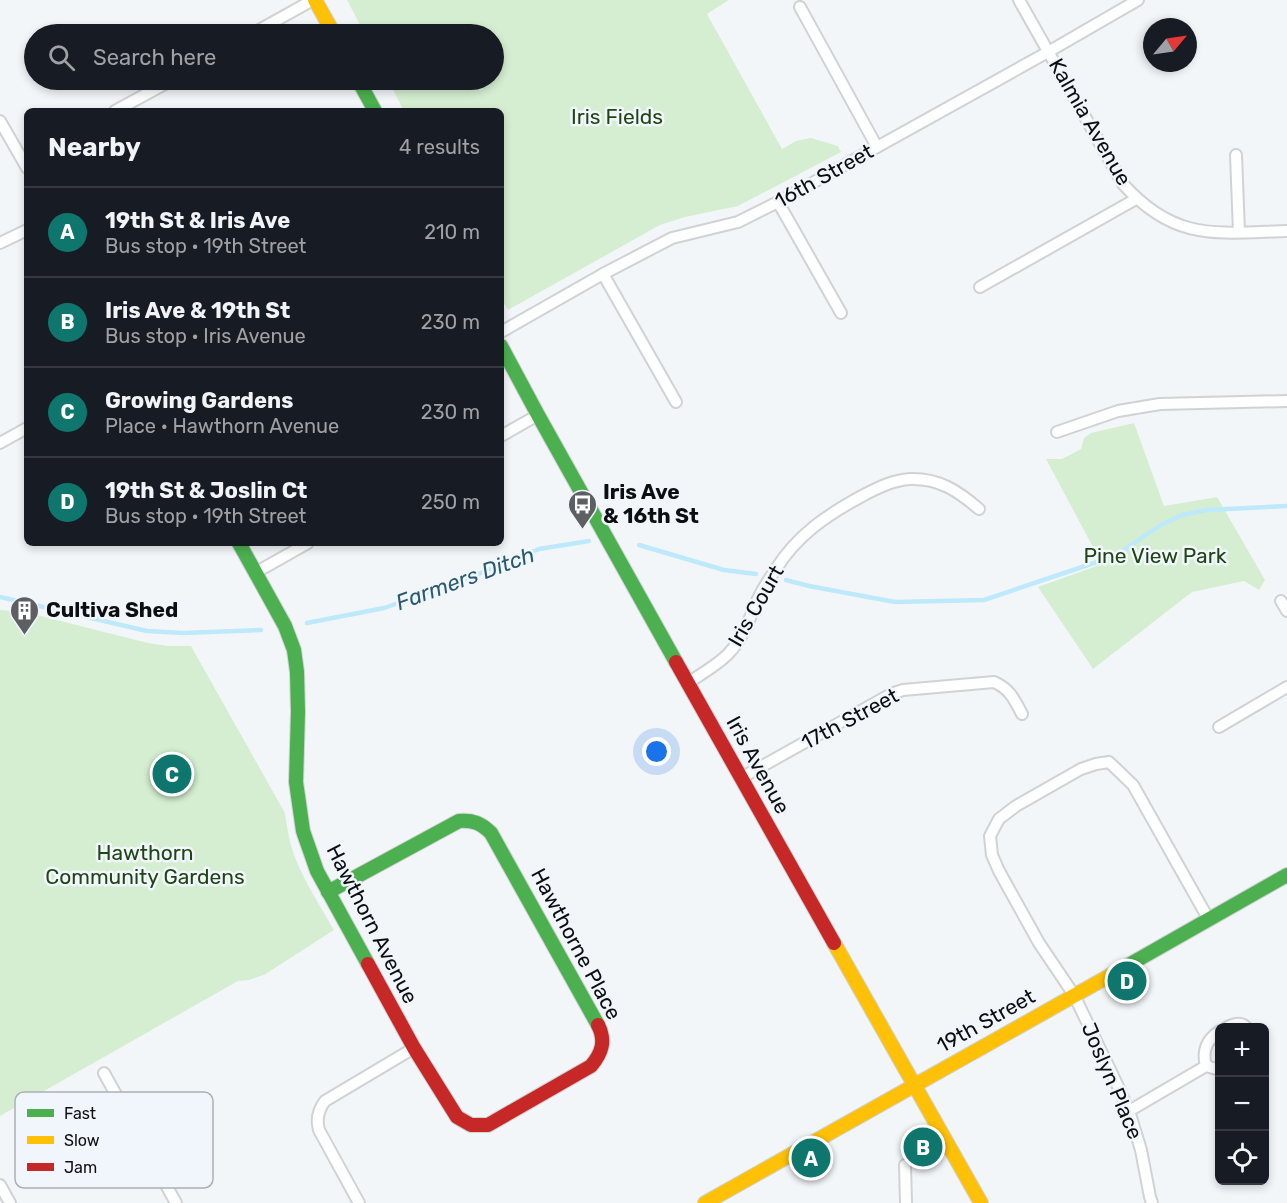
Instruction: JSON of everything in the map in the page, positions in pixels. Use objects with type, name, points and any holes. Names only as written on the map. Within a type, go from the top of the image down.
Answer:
[{"type":"street","points":[[270,24],[314,0],[328,24]]},
{"type":"street","name":"Kalmia Avenue","points":[[1018,0],[1123,184],[1136,199],[1158,216],[1179,226],[1202,232],[1287,231]]},
{"type":"street","name":"16th Street","points":[[504,330],[672,238],[738,222],[778,202],[1138,0]]},
{"type":"street","points":[[800,7],[877,147]]},
{"type":"street","points":[[121,108],[154,90]]},
{"type":"street","points":[[363,90],[373,108]]},
{"type":"street","points":[[0,121],[24,160]]},
{"type":"street","points":[[1236,155],[1239,232]]},
{"type":"street","points":[[980,287],[1136,199]]},
{"type":"street","points":[[778,202],[841,313]]},
{"type":"street","points":[[0,243],[24,231]]},
{"type":"street","points":[[603,274],[676,402]]},
{"type":"street","name":"Iris Avenue","points":[[504,352],[981,1203]]},
{"type":"street","points":[[1057,432],[1118,411],[1160,404],[1287,401]]},
{"type":"street","points":[[504,433],[538,415]]},
{"type":"street","points":[[0,443],[24,430]]},
{"type":"street","name":"Iris Court","points":[[688,683],[728,655],[743,636],[758,599],[777,567],[802,536],[836,510],[875,489],[895,481],[909,479],[925,480],[952,488],[979,509]]},
{"type":"street","name":"Hawthorn Avenue","points":[[241,546],[285,626],[294,650],[298,712],[296,782],[303,831],[317,871],[414,1048]]},
{"type":"street","points":[[255,573],[303,546]]},
{"type":"street","points":[[1281,601],[1287,611]]},
{"type":"street","name":"17th Street","points":[[741,778],[891,694],[903,690],[994,682],[1003,686],[1011,695],[1022,714]]},
{"type":"street","points":[[1219,727],[1287,687]]},
{"type":"street","name":"Joslyn Place","points":[[1152,1203],[1141,1150],[1129,1111],[1074,995],[1039,943],[999,871],[992,855],[990,836],[999,819],[1016,806],[1081,769],[1109,762],[1133,785],[1209,920]]},
{"type":"street","name":"Hawthorne Place","points":[[328,892],[459,821],[470,819],[479,822],[491,833],[526,895],[602,1033],[603,1045],[600,1055],[591,1066],[488,1125],[477,1127],[457,1118],[414,1048]]},
{"type":"street","name":"19th Street","points":[[705,1203],[1287,875]]},
{"type":"street","points":[[1206,1066],[1204,1054],[1206,1046],[1215,1035]]},
{"type":"street","points":[[359,1203],[319,1130],[317,1123],[319,1109],[325,1101],[414,1048]]},
{"type":"street","points":[[1129,1111],[1206,1066],[1215,1069]]},
{"type":"street","points":[[104,1073],[115,1092]]},
{"type":"street","points":[[905,1165],[906,1203]]},
{"type":"street","points":[[0,1185],[10,1203]]},
{"type":"street","points":[[168,1188],[176,1203]]},
{"type":"green space","name":"Iris Fields","points":[[347,0],[729,0],[707,14],[782,149],[796,141],[811,138],[838,146],[841,152],[738,206],[685,217],[660,225],[508,310],[504,303],[504,108],[402,108],[393,90],[504,90],[504,24],[360,24]]},
{"type":"green space","name":"Pine View Park","points":[[1134,423],[1164,506],[1217,497],[1265,580],[1259,590],[1244,581],[1192,592],[1093,669],[1038,587],[1102,564],[1046,459],[1062,459],[1081,449],[1084,438],[1091,433]]},
{"type":"green space","name":"Hawthorn Community Gardens","points":[[0,610],[25,612],[148,643],[191,646],[285,813],[287,829],[298,865],[334,930],[264,975],[238,981],[42,1092],[15,1092],[15,1107],[0,1116]]},
{"type":"waterway","name":"Farmers Ditch","points":[[786,580],[895,602],[984,600],[1100,561],[1122,551],[1161,525],[1182,515],[1207,510],[1287,506]]},
{"type":"waterway","name":"Farmers Ditch","points":[[307,623],[384,608],[461,581],[539,549],[589,541]]},
{"type":"waterway","name":"Farmers Ditch","points":[[639,545],[724,570],[756,574]]},
{"type":"waterway","name":"Farmers Ditch","points":[[0,597],[147,631],[183,633],[261,630]]},
{"type":"traffic: fast","points":[[363,90],[373,108]]},
{"type":"traffic: fast","points":[[504,352],[676,662]]},
{"type":"traffic: fast","points":[[241,546],[285,626],[294,650],[298,712],[296,782],[303,831],[317,871],[368,964]]},
{"type":"traffic: fast","points":[[328,892],[459,821],[480,825],[491,833],[598,1025]]},
{"type":"traffic: fast","points":[[1118,971],[1287,875]]},
{"type":"traffic: slow","points":[[315,0],[328,24]]},
{"type":"traffic: slow","points":[[834,943],[981,1203]]},
{"type":"traffic: slow","points":[[705,1203],[1118,971]]},
{"type":"traffic: jam","points":[[676,662],[834,943]]},
{"type":"traffic: jam","points":[[368,964],[414,1048],[457,1117],[471,1125],[488,1125],[591,1066],[602,1047],[602,1036],[598,1025]]},
{"type":"place","name":"Iris Ave & 16th St","points":[[582,530]]},
{"type":"place","name":"Cultiva Shed","points":[[25,636]]},
{"type":"place","name":"Growing Gardens","points":[[172,774]]},
{"type":"place","name":"19th St & Joslin Ct","points":[[1127,981]]},
{"type":"place","name":"Iris Ave & 19th St","points":[[923,1147]]},
{"type":"place","name":"19th St & Iris Ave","points":[[811,1158]]}]
